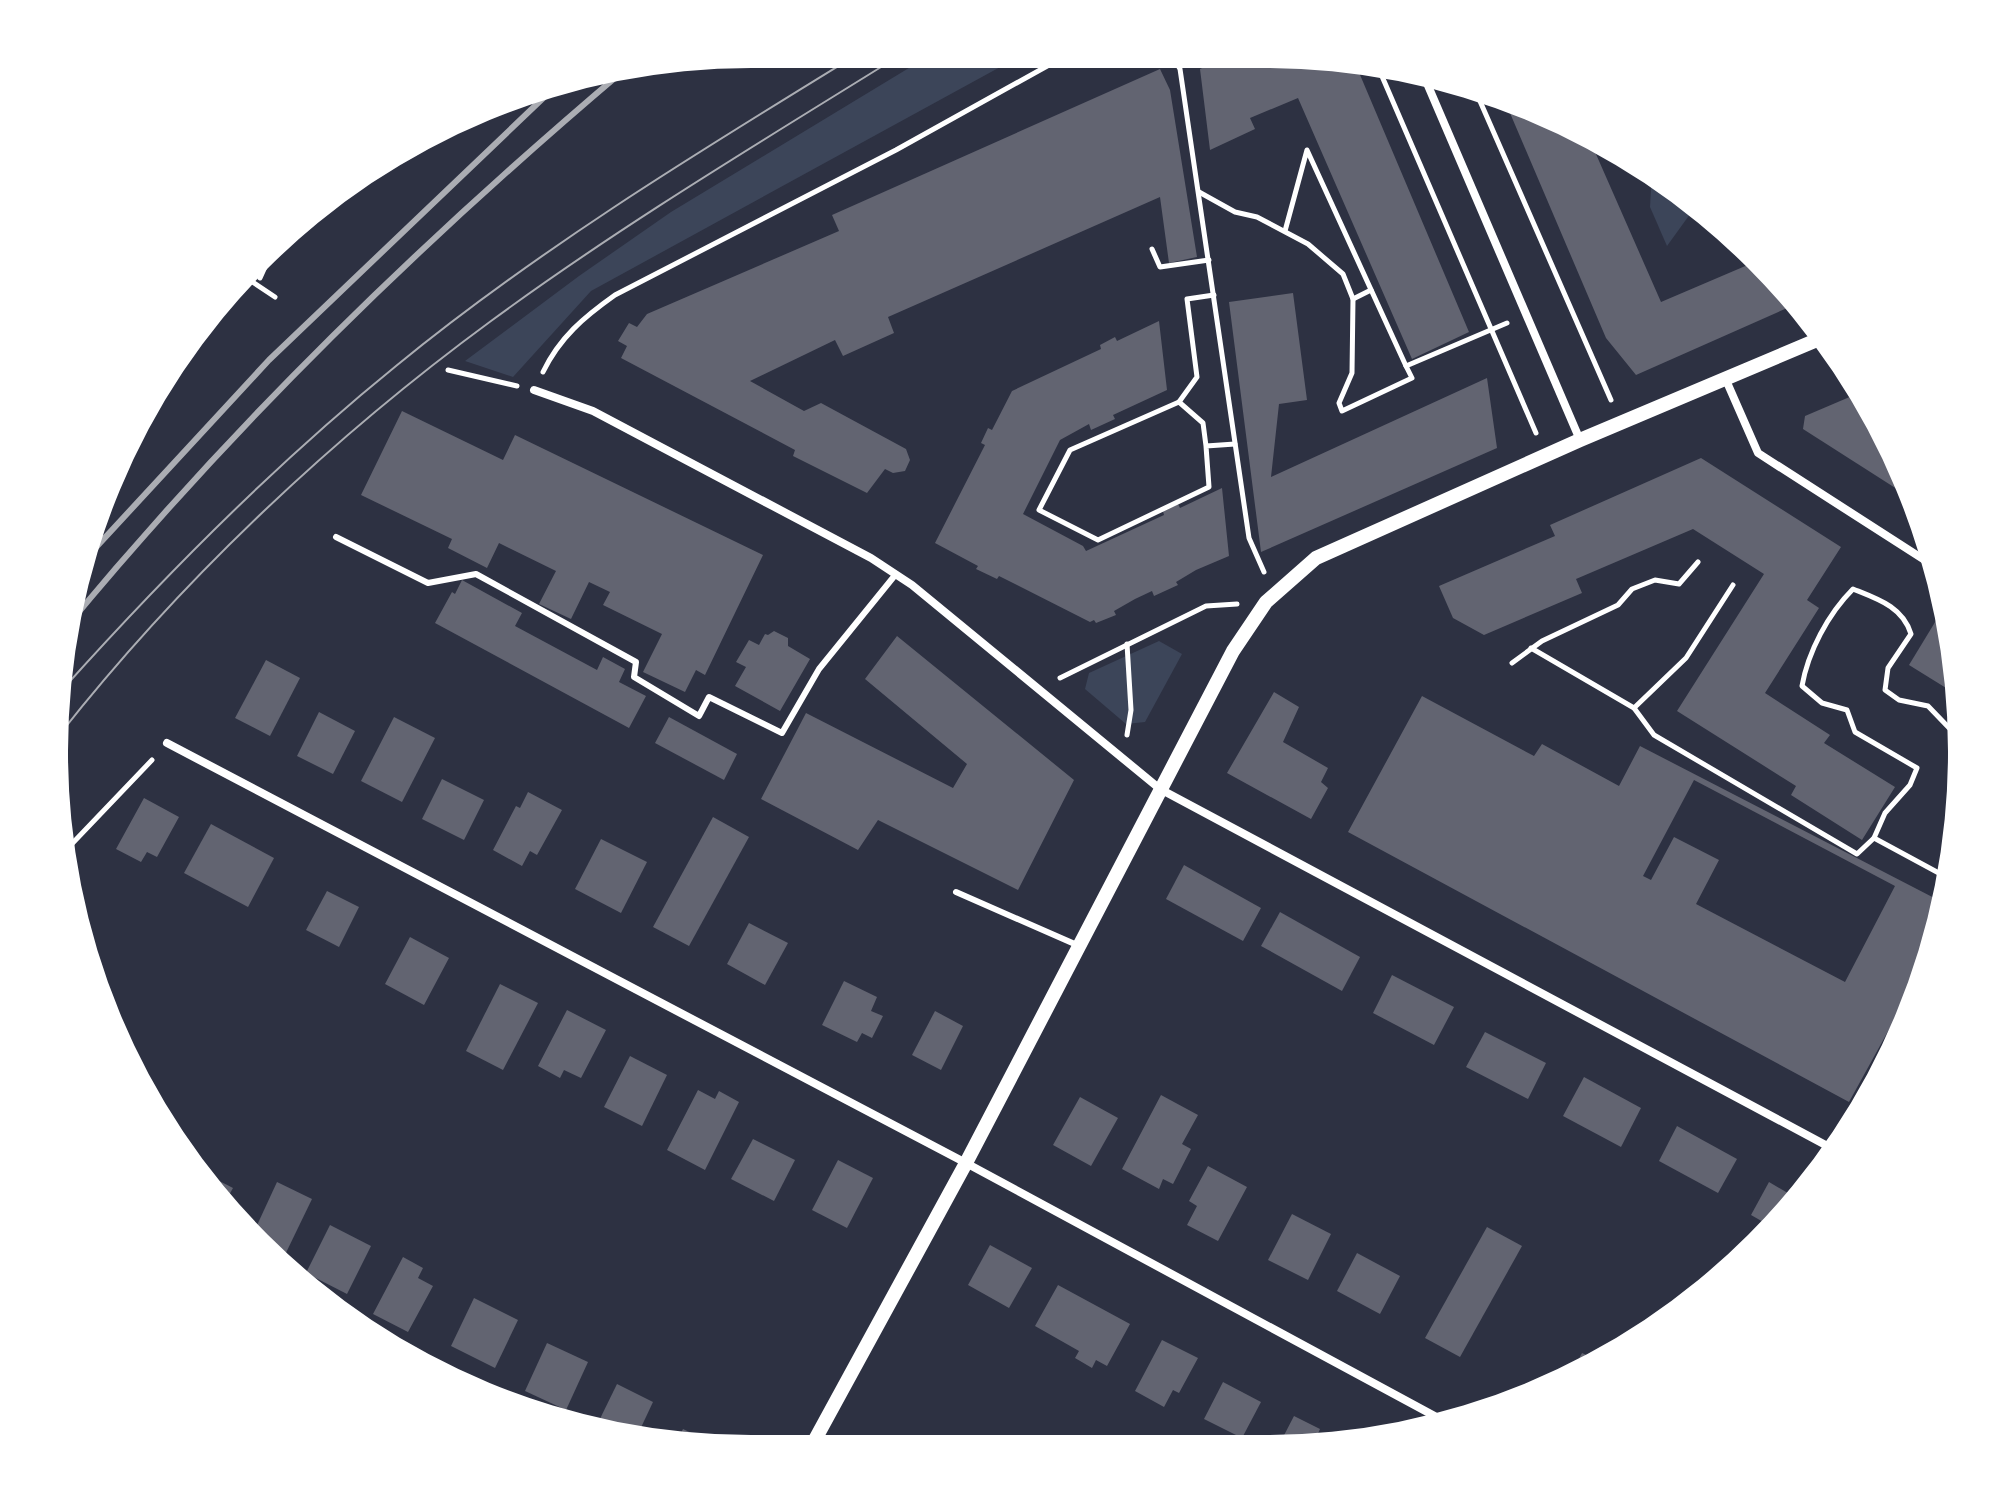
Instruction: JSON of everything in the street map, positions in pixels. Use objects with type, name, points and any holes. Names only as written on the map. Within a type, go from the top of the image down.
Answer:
[{"type":"street","points":[[1429,88],[1580,440]]},
{"type":"street","points":[[818,1435],[966,1163],[1233,651],[1270,598],[1316,558],[1580,440],[1812,342]]},
{"type":"street","points":[[1726,380],[1758,453],[1919,557]]},
{"type":"street","points":[[534,390],[593,411],[871,558],[896,574],[1160,789],[1824,1144]]},
{"type":"street","points":[[167,743],[966,1163],[1431,1414]]},
{"type":"lane","points":[[336,537],[428,583],[476,574],[636,662],[634,677],[699,716],[709,697],[782,733],[819,669],[896,574]]},
{"type":"lane","points":[[956,892],[1077,945]]},
{"type":"path","points":[[448,370],[534,390],[552,353],[578,321],[615,295],[896,150],[1044,68]]},
{"type":"path","points":[[1038,688],[1206,606],[1270,598],[1249,538],[1179,68]]},
{"type":"path","points":[[1383,79],[1546,456]]},
{"type":"path","points":[[1481,103],[1621,423]]},
{"type":"path","points":[[1198,191],[1235,212],[1257,217],[1308,244],[1343,274],[1353,299],[1352,373],[1339,403],[1342,411],[1412,378],[1307,150],[1285,231]]},
{"type":"path","points":[[1152,249],[1160,267],[1209,260]]},
{"type":"path","points":[[254,283],[275,297]]},
{"type":"path","points":[[1353,299],[1371,290]]},
{"type":"path","points":[[1179,402],[1203,423],[1209,487],[1098,540],[1039,510],[1070,450],[1179,402],[1197,377],[1187,299],[1214,295]]},
{"type":"path","points":[[1406,366],[1525,315]]},
{"type":"path","points":[[1206,446],[1235,444]]},
{"type":"path","points":[[1512,663],[1531,648],[1618,605],[1632,589],[1655,580],[1679,584],[1698,562]]},
{"type":"path","points":[[1634,708],[1686,658],[1733,585]]},
{"type":"path","points":[[1531,648],[1634,708],[1654,735],[1857,854],[1874,838],[1885,813],[1910,785],[1917,768],[1855,732],[1847,710],[1822,703],[1802,686],[1807,662],[1843,600],[1853,589],[1881,600],[1907,619],[1911,634],[1888,668],[1885,690],[1899,700],[1928,706],[1947,726]]},
{"type":"path","points":[[1123,758],[1131,710],[1127,644]]},
{"type":"path","points":[[74,841],[167,743]]},
{"type":"path","points":[[1874,838],[1937,872]]},
{"type":"shaded area","points":[[909,68],[998,68],[591,291],[513,377],[465,361],[671,212]]},
{"type":"shaded area","points":[[1651,188],[1689,216],[1667,246],[1650,207]]},
{"type":"shaded area","points":[[1159,641],[1182,654],[1145,722],[1126,724],[1085,689],[1089,673]]},
{"type":"building","points":[[1160,69],[1170,90],[1197,257],[1169,263],[1160,197],[888,317],[894,333],[843,356],[835,340],[750,381],[804,411],[821,403],[906,449],[910,460],[905,471],[893,473],[885,469],[867,493],[793,456],[795,450],[621,358],[627,346],[618,341],[629,323],[637,327],[647,314],[839,231],[832,215]]},
{"type":"building","points":[[1200,69],[1309,69],[1360,75],[1469,332],[1412,359],[1298,98],[1250,118],[1255,129],[1210,150]]},
{"type":"building","points":[[1510,114],[1567,138],[1596,154],[1661,302],[1746,266],[1785,309],[1636,375],[1606,338]]},
{"type":"building","points":[[1293,293],[1307,400],[1279,404],[1271,477],[1487,378],[1497,448],[1261,552],[1229,302]]},
{"type":"building","points":[[1159,321],[1167,390],[1113,415],[1115,419],[1091,430],[1089,424],[1060,440],[1023,514],[1083,546],[1086,551],[1164,515],[1163,511],[1178,504],[1180,508],[1222,488],[1229,556],[1196,570],[1176,582],[1178,585],[1154,596],[1152,591],[1135,599],[1114,611],[1116,615],[1096,623],[999,576],[997,579],[976,569],[978,566],[935,543],[985,445],[981,443],[988,428],[992,430],[1012,391],[1101,349],[1100,345],[1115,337],[1117,341]]},
{"type":"building","points":[[1848,398],[1878,449],[1895,488],[1803,429],[1805,416]]},
{"type":"building","points":[[402,411],[503,460],[515,435],[763,555],[705,675],[696,670],[685,692],[643,672],[662,634],[603,605],[610,592],[589,582],[571,619],[539,604],[556,571],[499,543],[487,568],[448,548],[452,539],[361,495]]},
{"type":"building","points":[[1701,458],[1841,547],[1807,600],[1819,608],[1765,693],[1830,735],[1824,743],[1895,787],[1862,840],[1791,795],[1796,786],[1677,711],[1764,574],[1693,529],[1576,579],[1582,593],[1484,635],[1453,618],[1439,586],[1555,536],[1550,525]]},
{"type":"building","points":[[462,580],[522,613],[515,626],[597,670],[603,657],[625,669],[619,682],[646,696],[629,728],[435,623]]},
{"type":"building","points":[[1936,621],[1945,687],[1909,665]]},
{"type":"building","points":[[774,631],[788,638],[788,646],[810,659],[780,711],[735,686],[746,667],[736,662],[749,640],[759,645],[765,634]]},
{"type":"building","points":[[897,636],[1074,780],[1018,890],[878,820],[858,850],[761,799],[806,713],[953,788],[967,764],[865,679]]},
{"type":"building","points":[[266,660],[300,678],[270,736],[235,718]]},
{"type":"building","points":[[1274,692],[1299,707],[1283,742],[1328,768],[1321,782],[1328,788],[1311,819],[1227,773]]},
{"type":"building","points":[[1422,696],[1534,756],[1542,744],[1619,786],[1640,746],[1932,897],[1912,971],[1896,1013],[1849,1102],[1348,832]],"holes":[[[1694,780],[1895,886],[1845,982],[1696,904],[1719,860],[1674,837],[1651,880],[1643,876]]]},
{"type":"building","points":[[319,712],[355,731],[333,774],[297,756]]},
{"type":"building","points":[[394,717],[435,738],[402,802],[361,781]]},
{"type":"building","points":[[669,717],[737,754],[724,780],[655,743]]},
{"type":"building","points":[[442,779],[484,800],[464,840],[422,819]]},
{"type":"building","points":[[528,792],[562,810],[537,855],[530,851],[522,866],[493,850],[516,806],[520,808]]},
{"type":"building","points":[[144,798],[179,817],[157,857],[147,852],[141,862],[116,849]]},
{"type":"building","points":[[713,817],[749,837],[689,946],[653,927]]},
{"type":"building","points":[[211,824],[274,858],[248,907],[184,873]]},
{"type":"building","points":[[601,839],[647,862],[621,913],[575,889]]},
{"type":"building","points":[[1184,865],[1261,908],[1243,941],[1166,899]]},
{"type":"building","points":[[327,891],[359,907],[339,947],[306,930]]},
{"type":"building","points":[[1280,912],[1360,957],[1342,991],[1261,946]]},
{"type":"building","points":[[749,923],[788,943],[765,985],[727,964]]},
{"type":"building","points":[[410,937],[449,958],[424,1005],[385,984]]},
{"type":"building","points":[[1392,975],[1454,1007],[1434,1045],[1373,1013]]},
{"type":"building","points":[[844,981],[877,997],[871,1011],[883,1016],[872,1038],[862,1033],[857,1042],[822,1025]]},
{"type":"building","points":[[500,984],[538,1003],[503,1070],[466,1051]]},
{"type":"building","points":[[567,1010],[606,1030],[581,1078],[564,1070],[560,1078],[538,1066]]},
{"type":"building","points":[[935,1011],[963,1026],[941,1070],[912,1055]]},
{"type":"building","points":[[1485,1032],[1546,1063],[1528,1099],[1466,1067]]},
{"type":"building","points":[[630,1056],[667,1075],[642,1126],[604,1107]]},
{"type":"building","points":[[1584,1077],[1641,1108],[1621,1147],[1563,1116]]},
{"type":"building","points":[[698,1090],[715,1099],[719,1091],[739,1102],[705,1170],[667,1150]]},
{"type":"building","points":[[1161,1095],[1198,1115],[1182,1144],[1191,1149],[1173,1184],[1163,1179],[1159,1189],[1122,1169]]},
{"type":"building","points":[[1080,1097],[1118,1118],[1091,1166],[1053,1145]]},
{"type":"building","points":[[1677,1126],[1737,1159],[1718,1193],[1659,1161]]},
{"type":"building","points":[[753,1139],[795,1160],[774,1201],[731,1179]]},
{"type":"building","points":[[838,1160],[873,1178],[847,1228],[812,1210]]},
{"type":"building","points":[[1208,1166],[1247,1187],[1218,1241],[1187,1225],[1197,1206],[1189,1201]]},
{"type":"building","points":[[277,1182],[312,1199],[286,1252],[258,1224]]},
{"type":"building","points":[[1769,1182],[1786,1192],[1761,1221],[1751,1215]]},
{"type":"building","points":[[1292,1214],[1331,1234],[1308,1280],[1268,1260]]},
{"type":"building","points":[[330,1225],[371,1246],[347,1294],[307,1270]]},
{"type":"building","points":[[1487,1227],[1522,1246],[1460,1357],[1425,1338]]},
{"type":"building","points":[[990,1245],[1032,1268],[1009,1308],[968,1285]]},
{"type":"building","points":[[1357,1253],[1400,1276],[1380,1314],[1337,1291]]},
{"type":"building","points":[[403,1257],[423,1268],[418,1278],[433,1286],[408,1332],[373,1314]]},
{"type":"building","points":[[1058,1285],[1130,1324],[1107,1366],[1096,1360],[1092,1368],[1075,1358],[1079,1351],[1035,1326]]},
{"type":"building","points":[[474,1298],[518,1320],[495,1368],[451,1346]]},
{"type":"building","points":[[1162,1340],[1198,1358],[1179,1393],[1173,1390],[1164,1407],[1135,1391]]},
{"type":"building","points":[[547,1343],[588,1362],[566,1409],[525,1391]]},
{"type":"building","points":[[1223,1382],[1261,1402],[1244,1435],[1236,1435],[1204,1419]]},
{"type":"building","points":[[617,1384],[653,1402],[642,1426],[600,1418]]},
{"type":"building","points":[[1294,1416],[1320,1429],[1318,1433],[1284,1435]]},
{"type":"tram line","points":[[72,679],[223,521],[307,442],[396,366],[564,241],[680,164],[835,68]]},
{"type":"tram line","points":[[69,724],[156,621],[208,566],[317,462],[432,366],[592,250],[879,68]]},
{"type":"railway","points":[[84,606],[197,477],[333,336],[474,201],[609,83]]},
{"type":"railway","points":[[101,542],[269,360],[539,102]]}]
